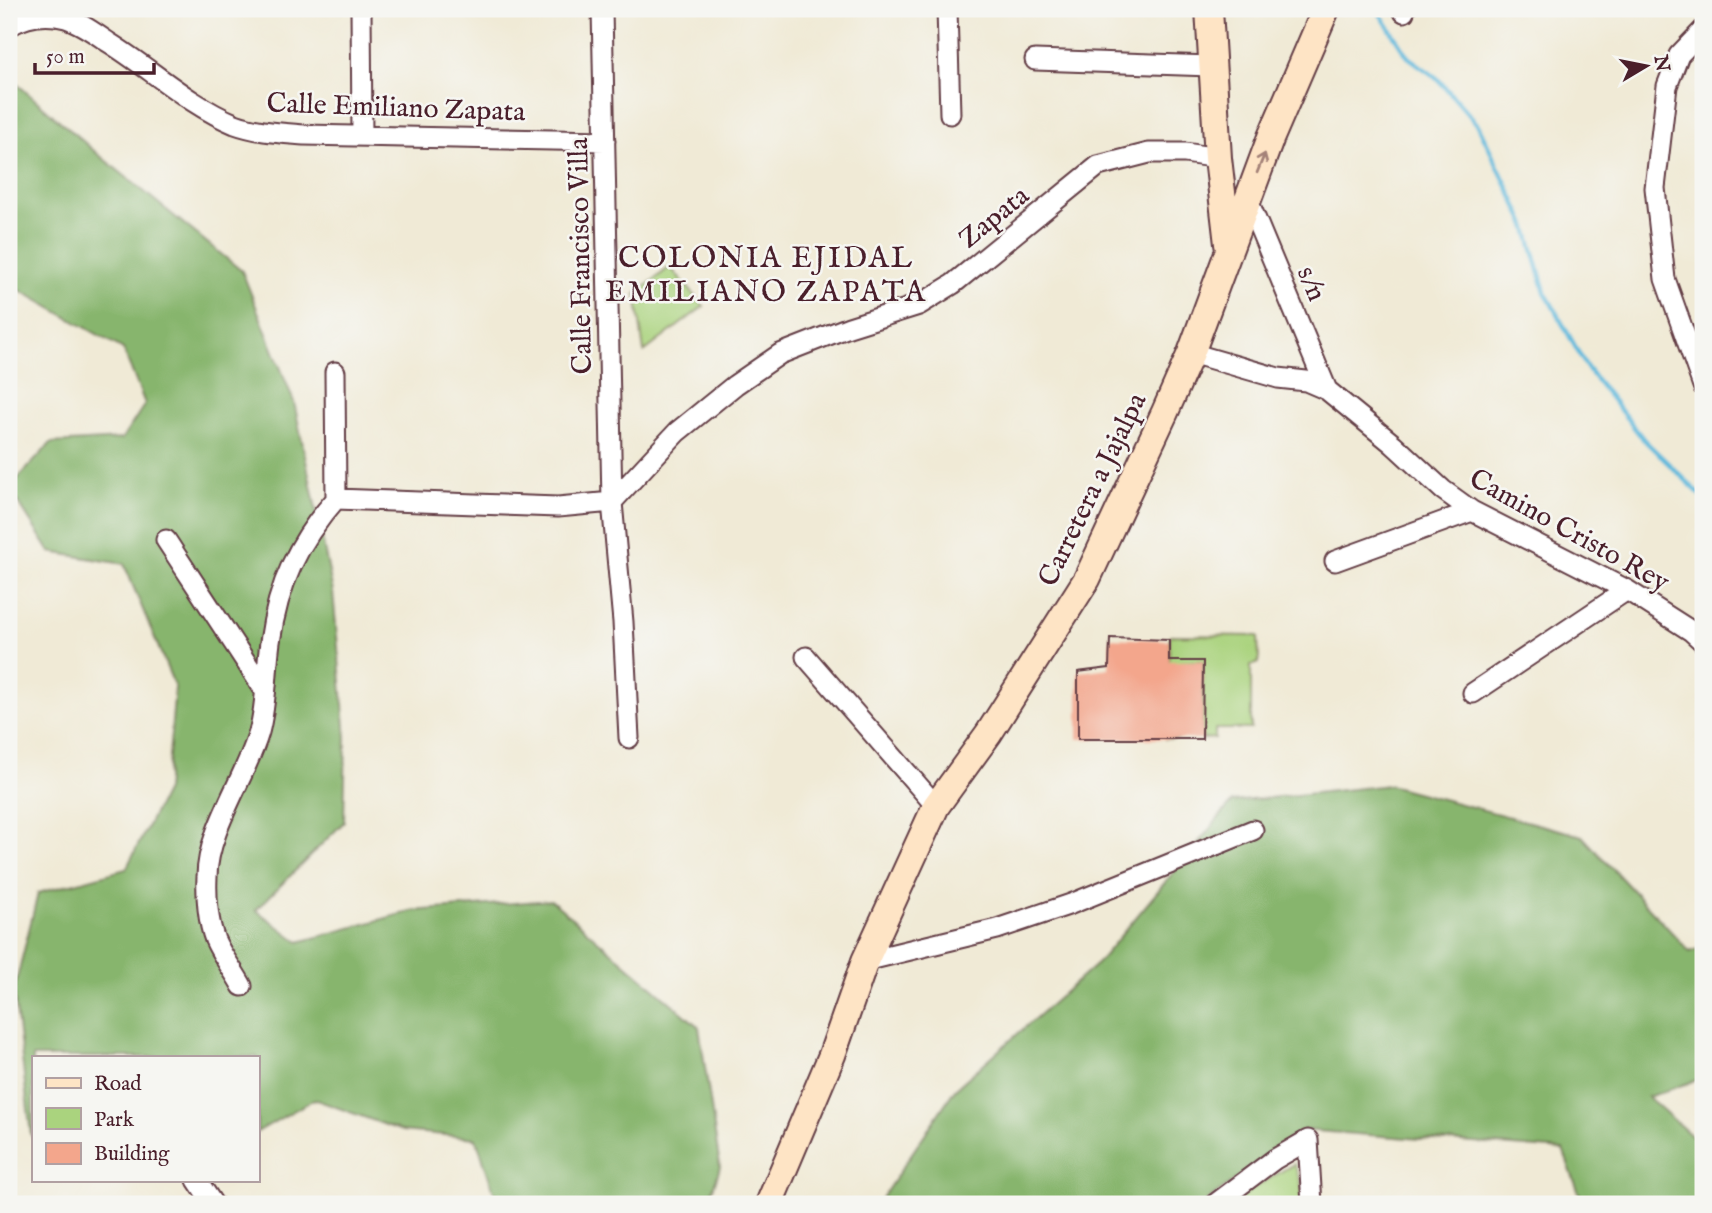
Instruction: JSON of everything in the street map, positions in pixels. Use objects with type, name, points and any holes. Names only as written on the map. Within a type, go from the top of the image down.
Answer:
[{"type":"street","points":[[361,9],[362,136]]},
{"type":"street","name":"Calle Francisco Villa","points":[[602,9],[612,502],[623,622],[629,738]]},
{"type":"street","points":[[947,9],[950,114]]},
{"type":"street","name":"Carretera a Jajalpa","points":[[769,1204],[832,1055],[867,958],[936,806],[989,733],[1087,579],[1191,353],[1229,249],[1218,158],[1209,9]]},
{"type":"street","points":[[1229,249],[1247,198],[1326,9]]},
{"type":"street","name":"Calle Emiliano Zapata","points":[[9,26],[30,17],[49,15],[67,19],[120,49],[206,108],[236,124],[272,132],[605,141]]},
{"type":"street","points":[[1703,30],[1679,55],[1667,86],[1656,188],[1665,279],[1703,386]]},
{"type":"street","points":[[1035,60],[1211,66]]},
{"type":"street","name":"Zapata","points":[[612,502],[677,432],[780,354],[849,327],[919,305],[953,284],[1098,166],[1149,153],[1185,153],[1218,158]]},
{"type":"street","name":"s/n","points":[[1247,198],[1328,390]]},
{"type":"street","name":"Camino Cristo Rey","points":[[1191,353],[1252,372],[1306,382],[1328,390],[1443,490],[1472,511],[1627,590],[1691,631],[1703,642]]},
{"type":"street","points":[[242,986],[215,939],[206,874],[217,829],[247,766],[260,729],[274,619],[290,563],[313,524],[336,499],[335,372]]},
{"type":"street","points":[[336,499],[558,507],[612,502]]},
{"type":"street","points":[[1335,561],[1472,511]]},
{"type":"street","points":[[166,540],[265,691]]},
{"type":"street","points":[[1473,693],[1627,590]]},
{"type":"street","points":[[806,657],[936,806]]},
{"type":"street","points":[[867,958],[997,929],[1070,904],[1253,830]]},
{"type":"street","points":[[1215,1204],[1275,1159],[1308,1140],[1312,1204]]},
{"type":"street","points":[[198,1182],[213,1204]]},
{"type":"green space","points":[[9,77],[99,155],[242,271],[294,402],[333,592],[346,737],[344,822],[256,910],[299,942],[412,911],[551,900],[699,1027],[720,1167],[708,1204],[498,1204],[476,1138],[402,1131],[314,1099],[259,1131],[259,1056],[32,1056],[32,1136],[14,991],[38,893],[126,869],[166,790],[175,687],[124,564],[50,552],[9,488],[51,443],[122,439],[145,404],[123,349],[9,284]]},
{"type":"green space","points":[[670,267],[704,306],[644,352],[636,294]]},
{"type":"green space","points":[[1170,635],[1258,636],[1259,663],[1251,666],[1251,729],[1215,729],[1215,738],[1202,739],[1203,661],[1180,662],[1178,739],[1165,739]]},
{"type":"green space","points":[[1389,785],[1582,836],[1690,952],[1703,947],[1703,1078],[1648,1097],[1703,1146],[1703,1204],[1583,1204],[1563,1150],[1303,1130],[1203,1204],[878,1204],[955,1089],[1098,963],[1232,802]]},
{"type":"green space","points":[[1294,1164],[1301,1182],[1303,1204],[1235,1204],[1250,1190]]},
{"type":"building","points":[[1110,638],[1169,640],[1169,661],[1203,661],[1202,739],[1078,739],[1078,672],[1109,668]]},
{"type":"waterway","points":[[1377,9],[1408,57],[1437,78],[1478,125],[1526,225],[1545,292],[1587,368],[1644,440],[1703,497]]},
{"type":"district","name":"COLONIA EJIDAL EMILIANO ZAPATA","points":[[766,274]]}]
